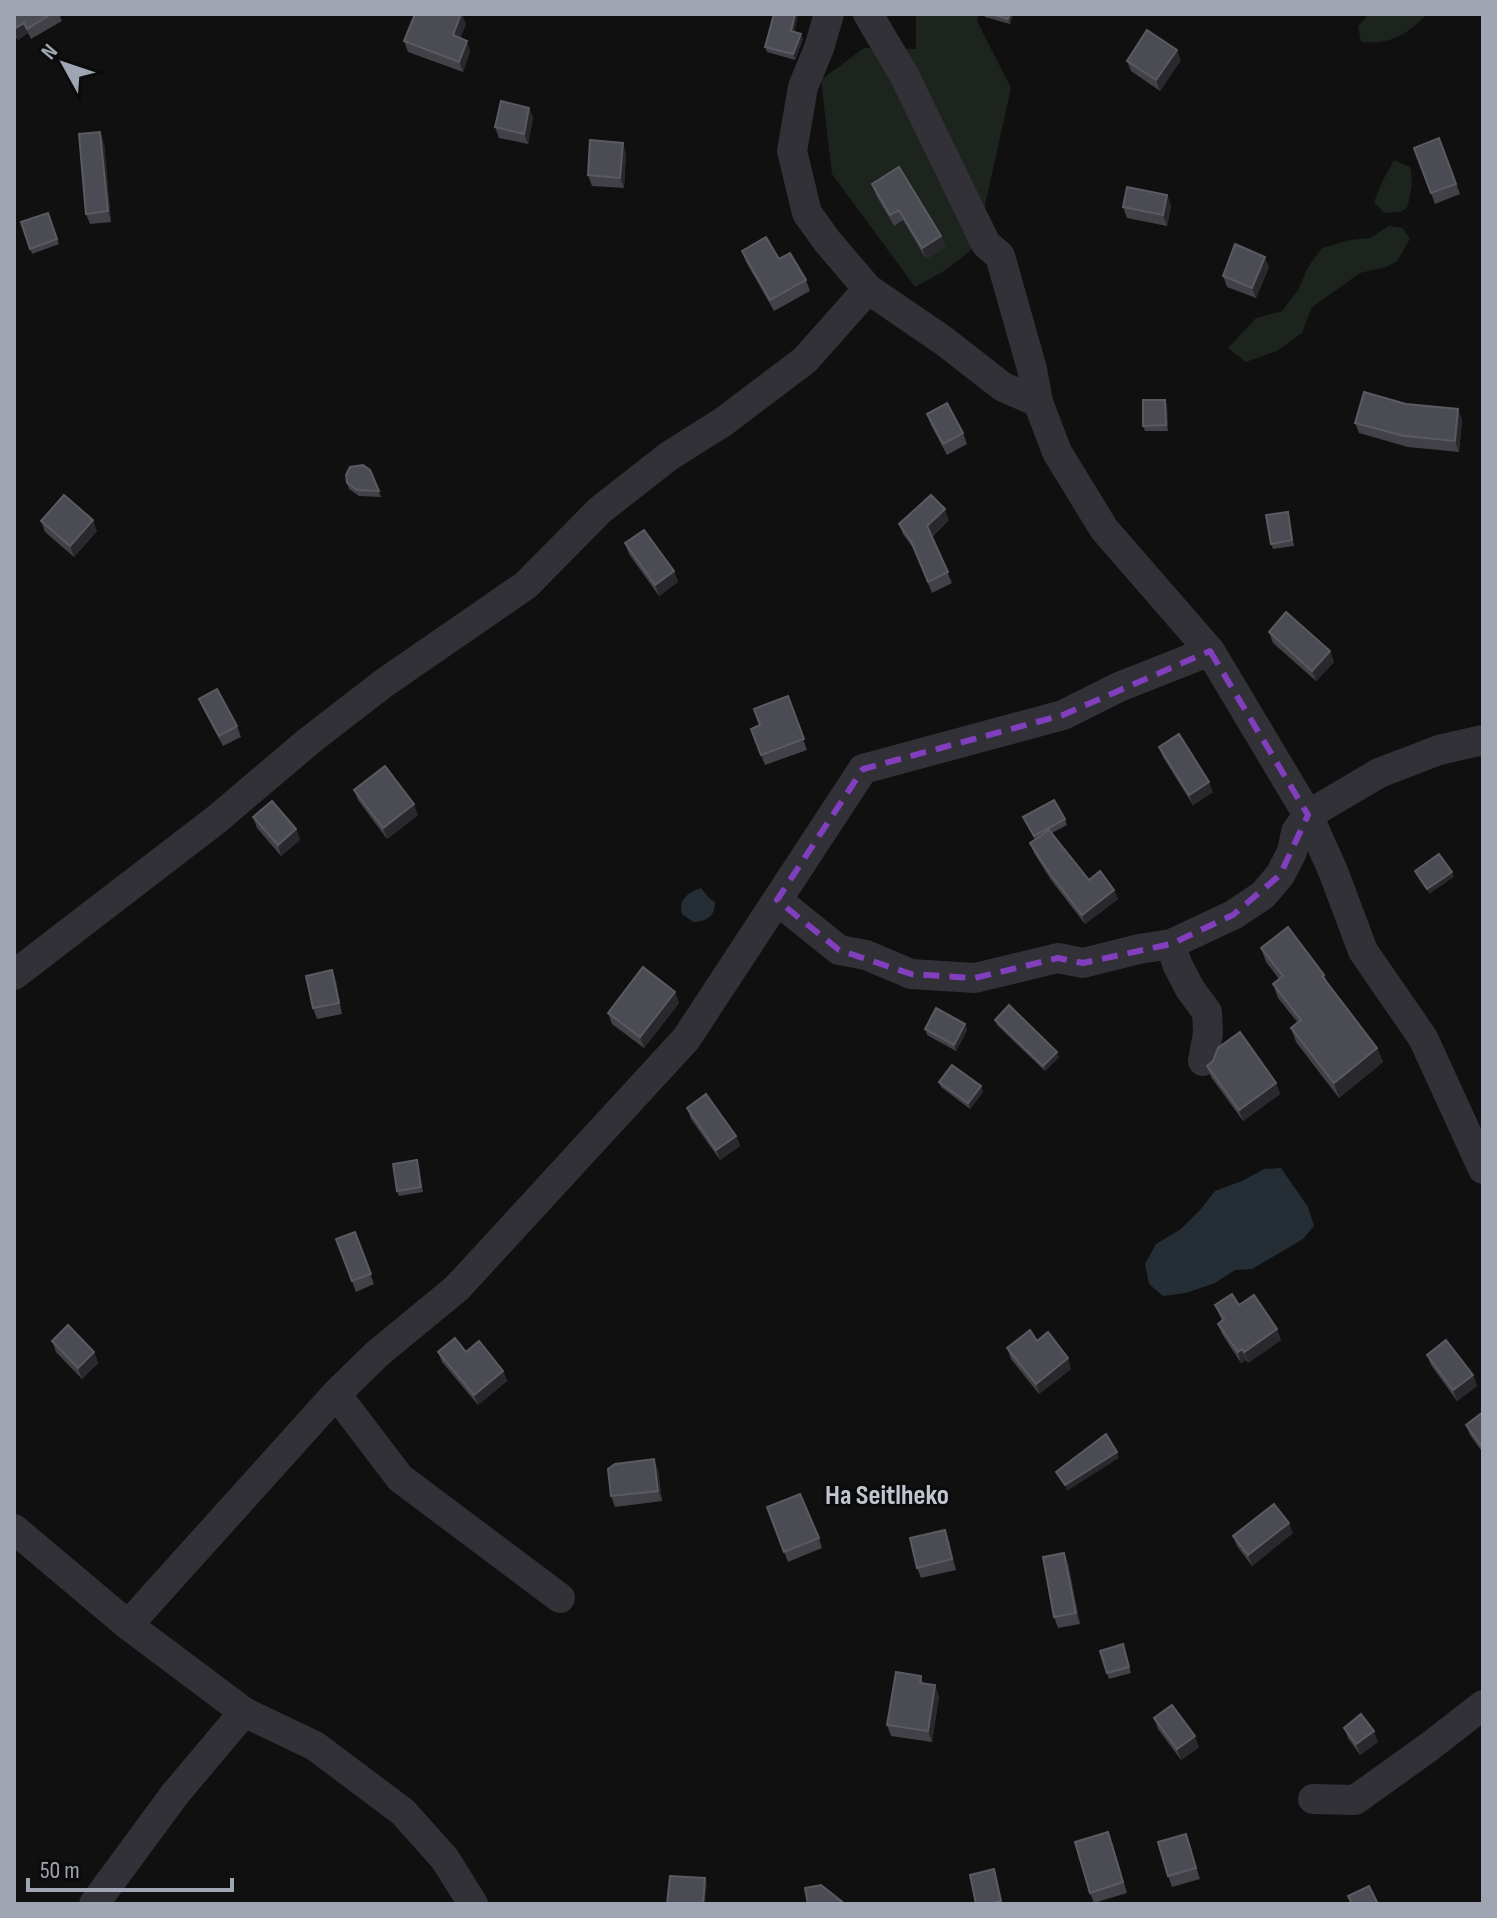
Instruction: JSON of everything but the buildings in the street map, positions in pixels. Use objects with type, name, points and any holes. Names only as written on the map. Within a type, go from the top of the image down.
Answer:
[{"type":"street","points":[[829,14],[803,87],[792,151],[807,213],[868,289],[944,341],[1003,387],[1038,402]]},
{"type":"street","points":[[868,14],[904,75],[986,244],[1000,256],[1032,369],[1038,402],[1057,452],[1104,529],[1210,651],[1308,815],[1363,951],[1423,1038],[1483,1169]]},
{"type":"street","points":[[14,975],[205,829],[309,741],[384,683],[526,585],[600,510],[669,456],[723,422],[805,360],[868,289]]},
{"type":"street","points":[[128,1625],[336,1394],[377,1354],[457,1288],[686,1039],[863,769],[1063,715],[1119,687],[1210,651]]},
{"type":"street","points":[[777,900],[839,950],[866,955],[911,974],[975,978],[1058,958],[1083,963],[1171,944],[1233,915],[1263,895],[1280,875],[1292,852],[1296,832],[1308,815],[1379,773],[1439,750],[1483,740]]},
{"type":"street","points":[[1171,944],[1190,989],[1207,1012],[1208,1033],[1203,1061]]},
{"type":"street","points":[[336,1394],[400,1478],[560,1598]]},
{"type":"street","points":[[14,1529],[128,1625],[244,1712],[315,1746],[403,1812],[445,1859],[473,1904]]},
{"type":"street","points":[[1313,1799],[1355,1800],[1483,1705]]},
{"type":"street","points":[[94,1904],[175,1794],[244,1712]]},
{"type":"highlighted area","points":[[1210,651],[1308,815],[1280,875],[1233,915],[1171,944],[1083,963],[1058,958],[975,978],[911,974],[839,950],[777,900],[863,769],[1063,715]]},
{"type":"shaded area","points":[[916,14],[978,14],[977,21],[1011,88],[976,246],[946,270],[915,287],[832,174],[821,80],[864,48],[916,49]]},
{"type":"shaded area","points":[[1369,14],[1427,14],[1412,28],[1390,40],[1361,42],[1358,26]]},
{"type":"shaded area","points":[[1394,160],[1410,167],[1411,192],[1407,208],[1400,212],[1384,213],[1374,202]]},
{"type":"shaded area","points":[[1389,226],[1403,228],[1410,239],[1397,261],[1360,273],[1312,307],[1302,333],[1277,351],[1246,362],[1228,348],[1256,318],[1282,311],[1322,248],[1370,238]]},
{"type":"shaded area","points":[[701,888],[715,902],[715,907],[709,917],[693,922],[682,914],[681,905],[688,894]]},
{"type":"shaded area","points":[[1281,1168],[1308,1207],[1314,1226],[1303,1239],[1252,1269],[1235,1270],[1215,1283],[1186,1293],[1163,1296],[1149,1284],[1145,1264],[1156,1244],[1181,1229],[1215,1191],[1264,1169]]},
{"type":"district","name":"Ha Seitlheko","points":[[887,1494]]}]
